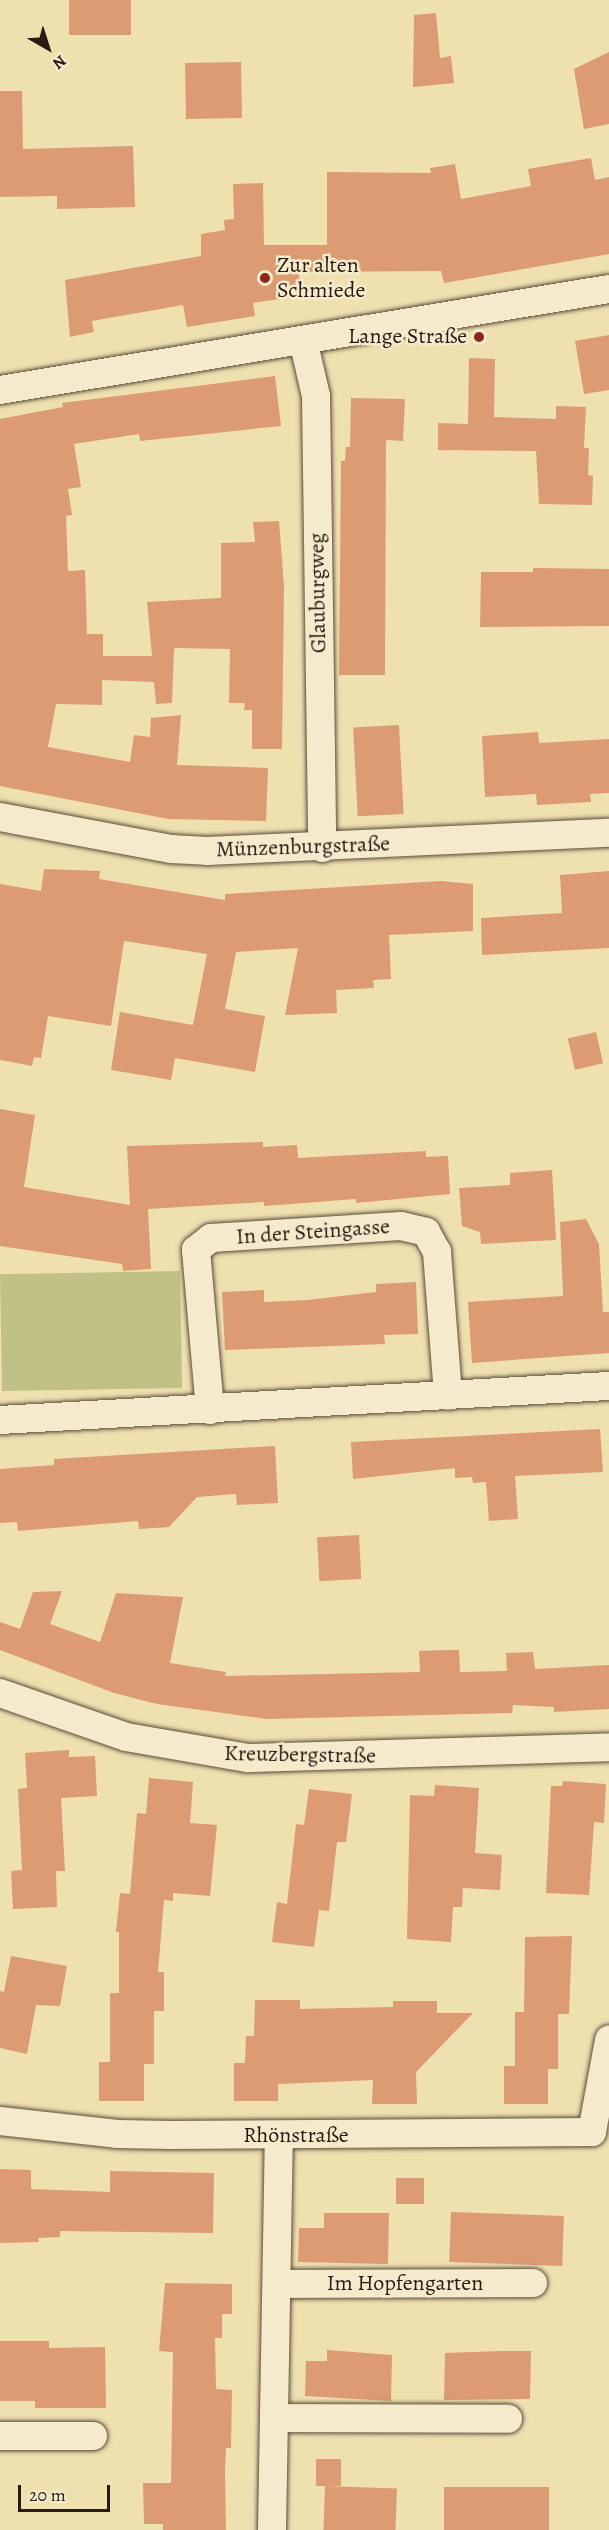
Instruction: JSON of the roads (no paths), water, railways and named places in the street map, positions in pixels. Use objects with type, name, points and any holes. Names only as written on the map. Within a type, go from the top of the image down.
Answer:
[{"type":"street","points":[[0,390],[609,289]]},
{"type":"street","name":"Glauburgweg","points":[[303,340],[316,396],[322,848]]},
{"type":"street","name":"Münzenburgstraße","points":[[0,817],[171,849],[322,848],[609,833]]},
{"type":"street","name":"In der Steingasse","points":[[210,1410],[196,1250],[211,1238],[390,1227],[426,1232],[437,1252],[448,1396]]},
{"type":"street","points":[[0,1420],[609,1386]]},
{"type":"street","name":"Kreuzbergstraße","points":[[0,1693],[126,1737],[248,1758],[609,1747]]},
{"type":"street","name":"Rhönstraße","points":[[0,2121],[117,2134],[279,2137],[592,2132],[609,2040]]},
{"type":"street","points":[[272,2530],[279,2137]]},
{"type":"street","name":"Im Hopfengarten","points":[[277,2284],[534,2283]]},
{"type":"street","points":[[274,2418],[508,2419]]},
{"type":"street","points":[[0,2436],[93,2436]]},
{"type":"place","name":"Zur alten Schmiede","points":[[265,278]]},
{"type":"place","name":"Lange Straße","points":[[479,337]]}]
